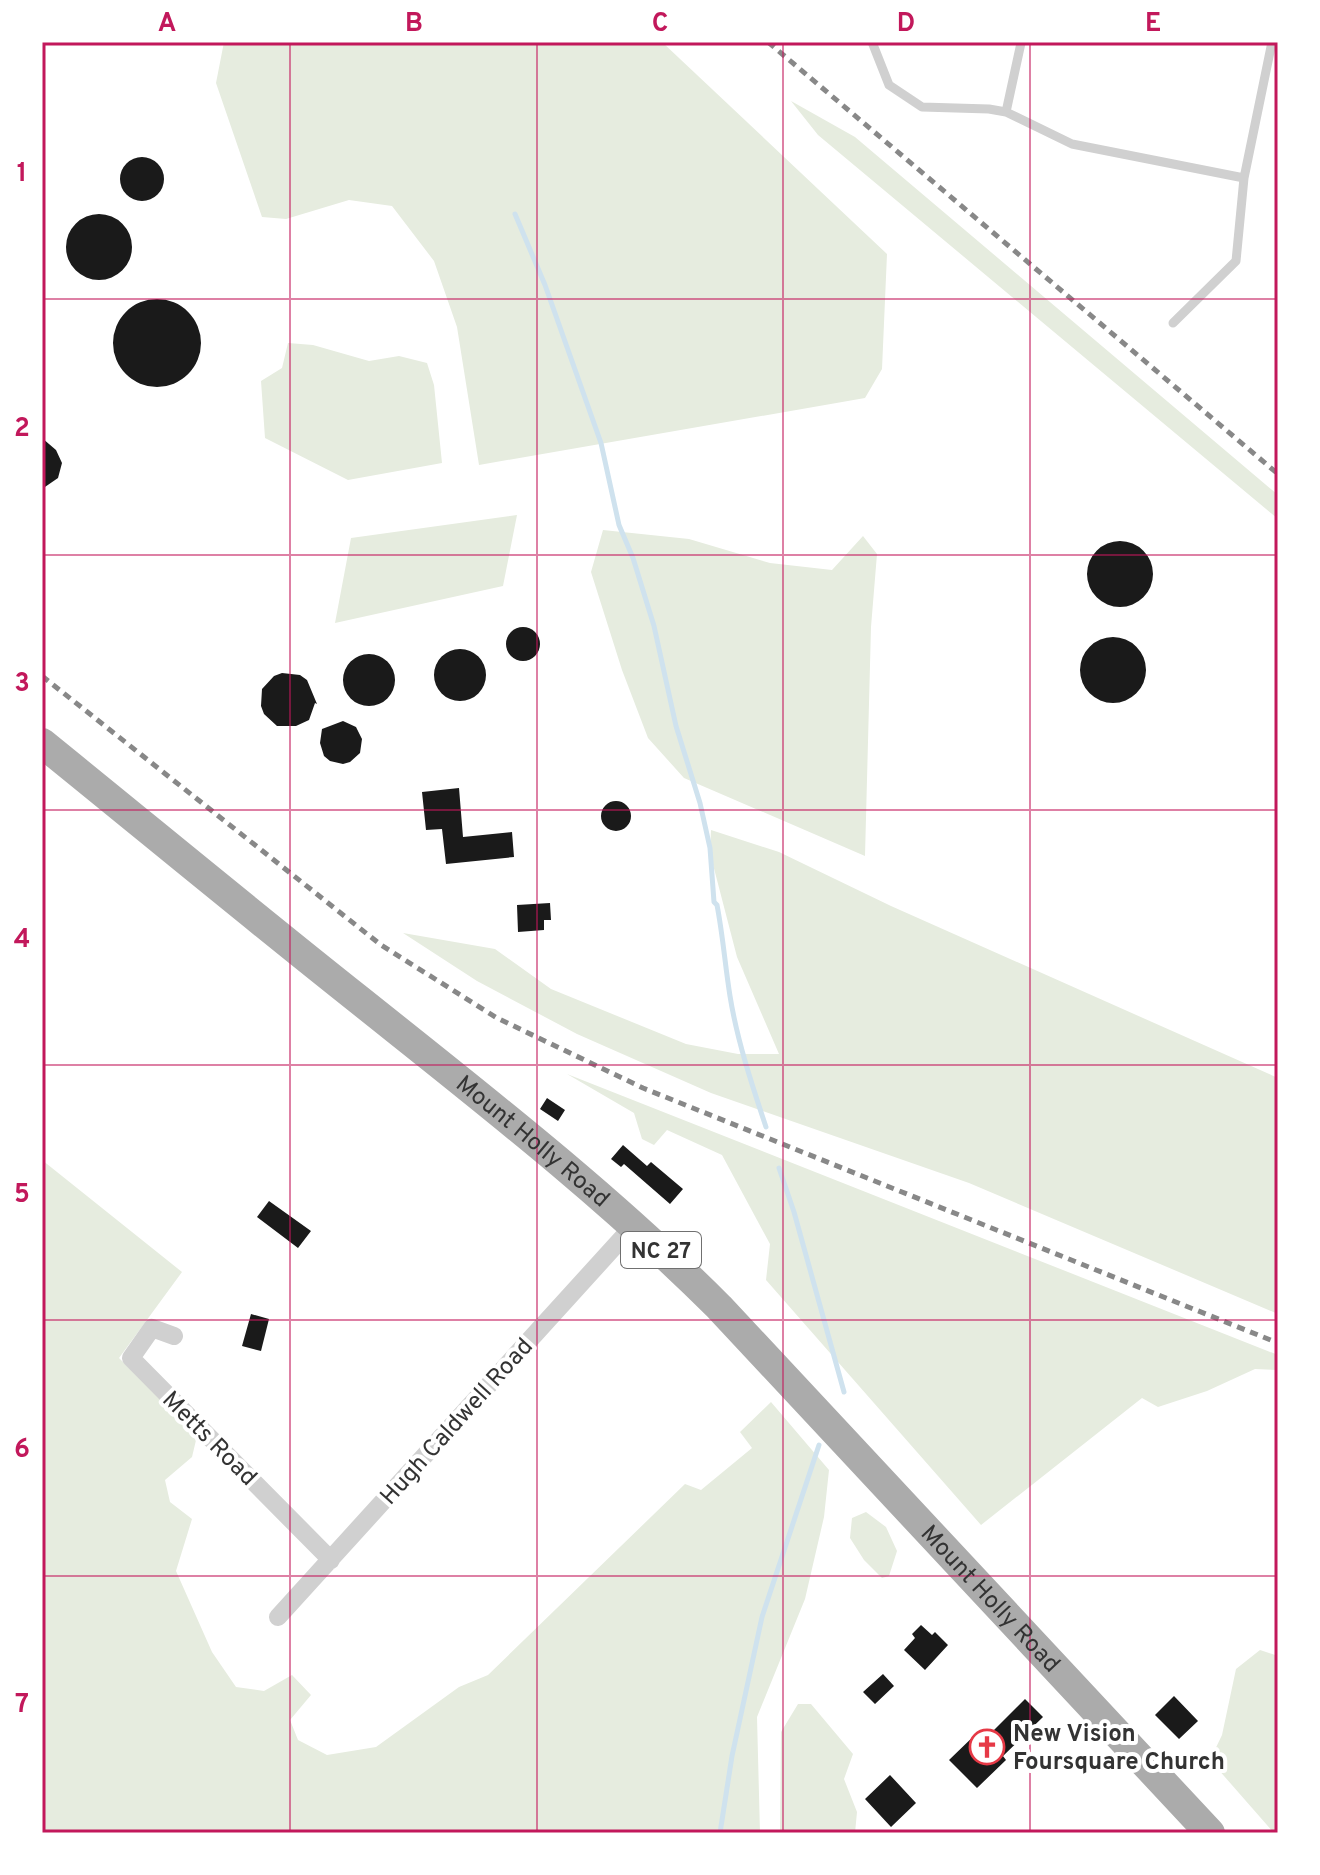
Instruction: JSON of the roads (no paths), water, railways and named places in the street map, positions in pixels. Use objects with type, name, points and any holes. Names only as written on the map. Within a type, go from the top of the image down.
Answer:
[{"type":"main road","name":"Mount Holly Road","points":[[42,743],[486,1100],[634,1225],[730,1319],[1210,1833]]},
{"type":"street","name":"Hugh Caldwell Road","points":[[278,1617],[634,1225]]},
{"type":"street","name":"Metts Road","points":[[174,1336],[152,1328],[131,1358],[331,1560]]},
{"type":"lane","points":[[872,42],[889,85],[911,102],[935,110],[989,109],[1006,112],[1072,144],[1244,178]]},
{"type":"lane","points":[[1173,323],[1236,261],[1244,178],[1272,42]]},
{"type":"lane","points":[[1006,112],[1021,43]]},
{"type":"waterway","points":[[515,214],[545,285],[601,443],[619,525],[633,558],[654,626],[676,726],[700,803],[710,848],[714,902],[717,905],[737,1029],[766,1127]]},
{"type":"waterway","points":[[779,1168],[844,1392]]},
{"type":"waterway","points":[[720,1833],[732,1756],[762,1617],[819,1445]]},
{"type":"railway","points":[[768,42],[1278,474]]},
{"type":"railway","points":[[42,676],[381,945],[497,1018],[643,1088],[1278,1343]]},
{"type":"place","name":"New Vision Foursquare Church","points":[[987,1747]]}]
